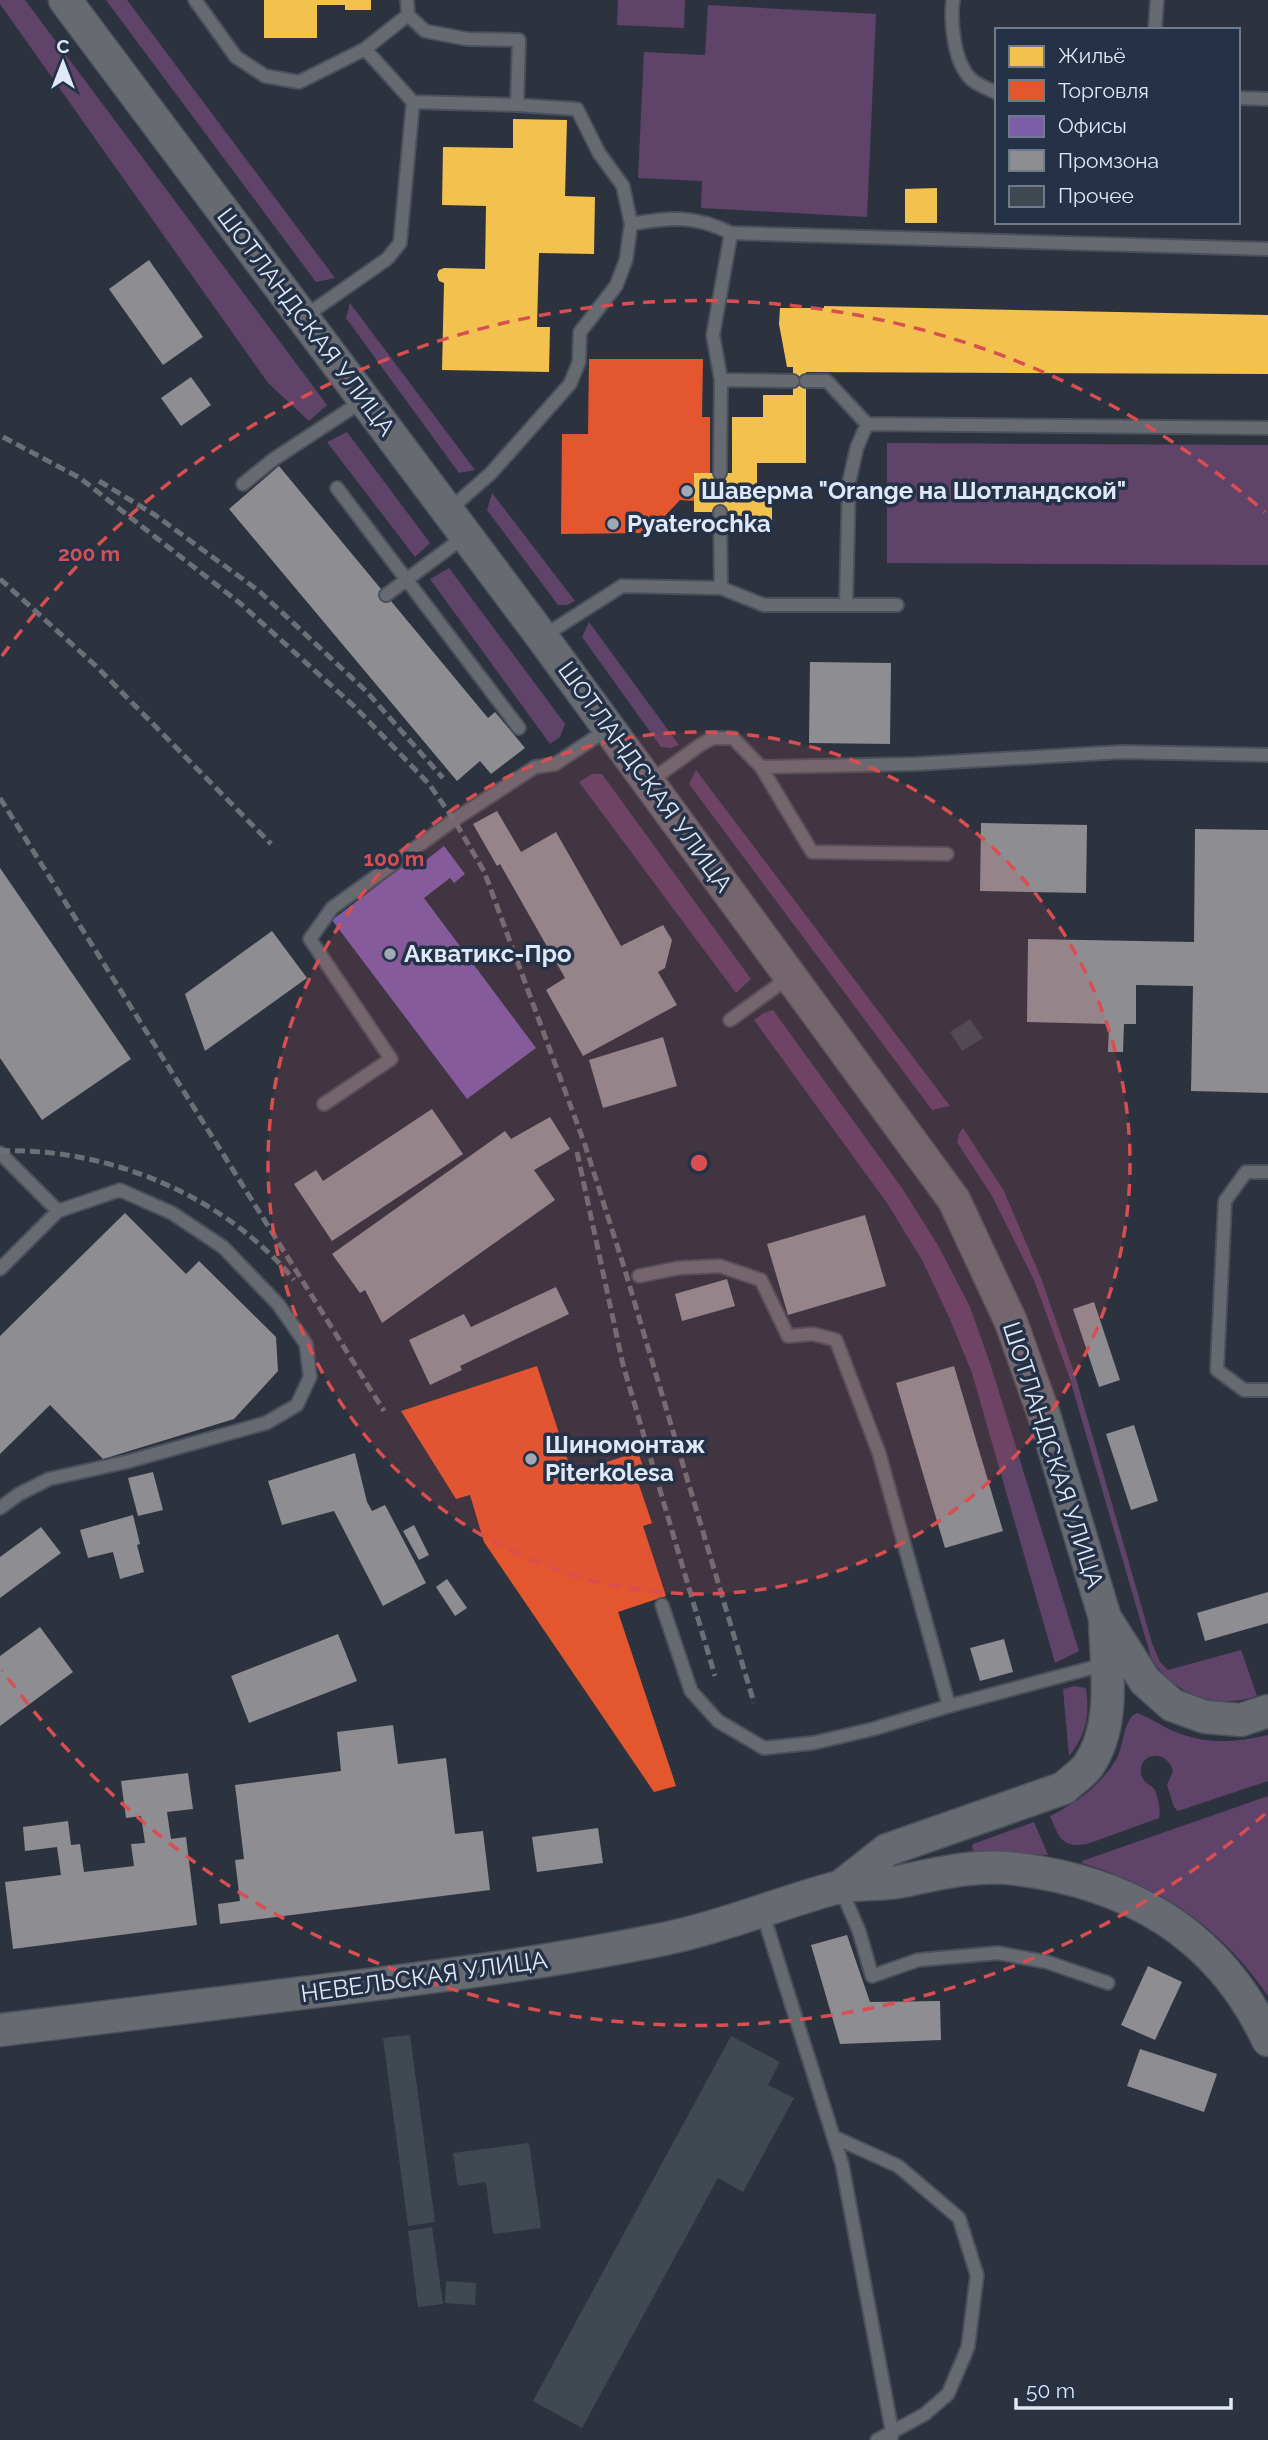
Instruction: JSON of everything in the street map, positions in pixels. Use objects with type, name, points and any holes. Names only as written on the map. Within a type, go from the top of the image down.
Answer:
[{"type":"street","name":"ШОТЛАНДСКАЯ УЛИЦА","points":[[65,0],[542,637],[954,1200],[1012,1322],[1044,1415],[1105,1618]]},
{"type":"street","points":[[840,1887],[887,1850],[1063,1788],[1087,1768],[1099,1746],[1105,1726],[1108,1699],[1105,1618]]},
{"type":"street","points":[[1105,1618],[1144,1681],[1172,1705],[1205,1717],[1241,1720],[1268,1711]]},
{"type":"street","points":[[840,1887],[899,1882],[944,1870],[973,1868],[1053,1874],[1107,1889],[1163,1917],[1210,1954],[1253,2007],[1268,2040]]},
{"type":"street","name":"НЕВЕЛЬСКАЯ УЛИЦА","points":[[0,2030],[520,1966],[664,1939],[840,1887]]},
{"type":"lane","points":[[195,0],[236,57],[265,76],[299,82],[365,50],[408,15]]},
{"type":"lane","points":[[407,0],[408,15],[425,31],[467,39],[519,40],[517,105]]},
{"type":"lane","points":[[953,0],[951,16],[958,57],[971,79],[995,92]]},
{"type":"lane","points":[[1155,28],[1157,0]]},
{"type":"lane","points":[[365,50],[413,102],[577,110],[599,153],[622,186],[631,224],[626,260],[617,286],[580,332],[579,362],[570,384],[491,473],[457,524],[406,580],[386,595]]},
{"type":"lane","points":[[1240,98],[1268,99]]},
{"type":"lane","points":[[303,317],[387,259],[400,243],[413,102]]},
{"type":"lane","points":[[631,224],[664,218],[707,221],[730,233],[1268,249]]},
{"type":"lane","points":[[720,473],[721,380],[713,335],[730,233]]},
{"type":"lane","points":[[721,380],[827,381],[867,424],[1268,428]]},
{"type":"lane","points":[[243,484],[274,459],[365,400]]},
{"type":"lane","points":[[846,605],[849,482],[857,447],[867,424]]},
{"type":"lane","points":[[337,488],[519,728]]},
{"type":"lane","points":[[720,512],[721,588]]},
{"type":"lane","points":[[542,637],[622,586],[721,588],[764,605],[897,605]]},
{"type":"lane","points":[[324,1104],[391,1059],[310,939],[332,908],[454,820],[535,767],[555,764],[608,729]]},
{"type":"lane","points":[[649,782],[713,738],[733,738],[761,767],[812,852],[947,854]]},
{"type":"lane","points":[[761,767],[915,764],[1122,752],[1268,755]]},
{"type":"lane","points":[[730,1020],[791,976]]},
{"type":"lane","points":[[0,1153],[58,1211]]},
{"type":"lane","points":[[1268,1172],[1246,1172],[1225,1201],[1217,1370],[1244,1390],[1268,1391]]},
{"type":"lane","points":[[0,1269],[58,1211],[120,1190],[172,1213],[223,1247],[278,1304],[306,1344],[310,1377],[297,1405],[266,1423],[125,1462],[49,1479],[19,1494],[0,1508]]},
{"type":"lane","points":[[639,1276],[678,1268],[720,1266],[761,1280],[788,1336],[813,1334],[836,1340],[879,1453],[950,1706]]},
{"type":"lane","points":[[662,1605],[691,1691],[718,1721],[764,1748],[813,1743],[849,1735],[1105,1664]]},
{"type":"lane","points":[[840,1887],[859,1931],[872,1976],[918,1960],[998,1954],[1047,1962],[1108,1983]]},
{"type":"lane","points":[[761,1910],[842,2164],[892,2435]]},
{"type":"lane","points":[[834,2137],[898,2166],[959,2218],[977,2275],[968,2347],[948,2394],[925,2414],[892,2435],[877,2440]]},
{"type":"shaded area","points":[[0,0],[25,0],[327,405],[309,421],[268,383],[0,4]]},
{"type":"shaded area","points":[[106,0],[127,0],[335,278],[316,282]]},
{"type":"shaded area","points":[[618,0],[685,0],[684,28],[617,25]]},
{"type":"shaded area","points":[[708,5],[876,14],[867,217],[701,208],[702,181],[638,178],[644,52],[705,55]]},
{"type":"shaded area","points":[[350,303],[475,470],[459,473],[346,318]]},
{"type":"shaded area","points":[[347,432],[430,543],[415,557],[327,442]]},
{"type":"shaded area","points":[[887,443],[1268,445],[1268,565],[887,563]]},
{"type":"shaded area","points":[[492,493],[575,601],[558,605],[487,510]]},
{"type":"shaded area","points":[[449,568],[565,724],[560,737],[550,744],[430,579]]},
{"type":"shaded area","points":[[589,622],[679,745],[661,747],[582,637]]},
{"type":"shaded area","points":[[696,770],[950,1106],[932,1110],[689,784]]},
{"type":"shaded area","points":[[592,774],[602,774],[751,979],[736,993],[579,782]]},
{"type":"shaded area","points":[[773,1010],[902,1188],[939,1247],[970,1307],[990,1363],[1079,1651],[1055,1663],[972,1373],[949,1317],[922,1260],[887,1203],[754,1020]]},
{"type":"shaded area","points":[[963,1128],[1004,1191],[1041,1278],[1075,1375],[1152,1643],[1160,1662],[1168,1670],[1241,1650],[1257,1696],[1227,1701],[1197,1696],[1171,1681],[1151,1657],[1069,1376],[1034,1280],[992,1196],[957,1142]]},
{"type":"shaded area","points":[[1075,1686],[1086,1688],[1087,1716],[1083,1733],[1069,1756],[1063,1689]]},
{"type":"shaded area","points":[[1137,1713],[1171,1730],[1195,1738],[1231,1741],[1268,1735],[1268,1781],[1178,1811],[1174,1807],[1167,1785],[1173,1771],[1170,1764],[1160,1756],[1149,1757],[1144,1761],[1141,1773],[1155,1790],[1159,1818],[1090,1843],[1068,1843],[1059,1836],[1050,1816],[1079,1799],[1104,1776],[1117,1758],[1126,1726]]},
{"type":"shaded area","points":[[1268,1796],[1268,1996],[1230,1949],[1187,1913],[1138,1884],[1082,1861]]},
{"type":"shaded area","points":[[1034,1822],[1048,1855],[974,1851],[972,1848],[973,1844]]},
{"type":"building: Жильё","points":[[264,0],[371,0],[371,10],[345,10],[345,5],[317,5],[317,38],[264,38]]},
{"type":"building: Жильё","points":[[513,119],[567,120],[565,196],[595,197],[594,254],[539,253],[537,327],[550,327],[549,372],[442,370],[444,283],[439,281],[437,275],[439,270],[444,268],[485,269],[486,206],[442,205],[443,147],[513,148]]},
{"type":"building: Жильё","points":[[937,188],[937,223],[905,223],[905,189]]},
{"type":"building: Жильё","points":[[824,306],[1268,315],[1268,374],[806,372],[806,463],[757,463],[757,492],[772,492],[772,527],[735,527],[735,512],[694,512],[694,473],[732,473],[732,417],[763,417],[763,395],[793,395],[793,367],[787,367],[779,324],[780,308]]},
{"type":"building: Торговля","points":[[589,359],[703,359],[702,417],[710,417],[710,473],[694,473],[694,501],[680,500],[649,533],[561,534],[562,434],[588,434]]},
{"type":"building: Торговля","points":[[537,1366],[572,1473],[638,1452],[647,1478],[638,1482],[652,1523],[643,1526],[666,1596],[618,1612],[676,1786],[654,1792],[484,1542],[470,1495],[456,1499],[401,1411]]},
{"type":"building: Офисы","points":[[444,846],[465,874],[454,883],[450,878],[424,898],[536,1048],[467,1099],[332,920],[406,864],[412,871]]},
{"type":"building: Промзона","points":[[149,260],[203,337],[163,365],[109,289]]},
{"type":"building: Промзона","points":[[191,377],[211,405],[181,426],[161,398]]},
{"type":"building: Промзона","points":[[279,466],[488,718],[495,712],[525,748],[491,774],[480,761],[457,781],[229,509]]},
{"type":"building: Промзона","points":[[810,662],[891,663],[890,744],[809,743]]},
{"type":"building: Промзона","points":[[497,811],[521,852],[556,832],[621,946],[663,925],[672,940],[665,968],[658,972],[677,1005],[583,1056],[546,990],[565,978],[500,864],[497,866],[473,824]]},
{"type":"building: Промзона","points":[[981,823],[1087,825],[1086,893],[980,891]]},
{"type":"building: Промзона","points":[[1195,829],[1268,830],[1268,1093],[1191,1091],[1193,986],[1136,985],[1136,1024],[1124,1024],[1123,1052],[1108,1052],[1109,1024],[1027,1022],[1028,939],[1194,942]]},
{"type":"building: Промзона","points":[[0,868],[131,1059],[42,1120],[0,1058]]},
{"type":"building: Промзона","points":[[272,931],[307,978],[205,1051],[185,994]]},
{"type":"building: Промзона","points":[[663,1037],[677,1086],[603,1108],[589,1060]]},
{"type":"building: Промзона","points":[[432,1109],[463,1154],[332,1241],[294,1184],[316,1170],[323,1181]]},
{"type":"building: Промзона","points":[[550,1117],[570,1149],[534,1170],[555,1200],[382,1323],[365,1290],[360,1293],[332,1254],[505,1131],[511,1139]]},
{"type":"building: Промзона","points":[[125,1213],[186,1274],[199,1261],[276,1337],[278,1371],[234,1419],[103,1459],[50,1405],[0,1454],[0,1336]]},
{"type":"building: Промзона","points":[[865,1215],[886,1286],[788,1315],[767,1244]]},
{"type":"building: Промзона","points":[[727,1279],[735,1306],[682,1321],[675,1294]]},
{"type":"building: Промзона","points":[[556,1287],[569,1314],[460,1366],[462,1370],[430,1385],[409,1340],[464,1314],[471,1327]]},
{"type":"building: Промзона","points":[[1094,1302],[1120,1380],[1099,1387],[1073,1309]]},
{"type":"building: Промзона","points":[[954,1366],[1003,1531],[945,1548],[896,1383]]},
{"type":"building: Промзона","points":[[1134,1425],[1158,1501],[1131,1510],[1106,1434]]},
{"type":"building: Промзона","points":[[355,1453],[367,1502],[372,1511],[385,1505],[426,1583],[383,1606],[334,1511],[282,1525],[268,1481]]},
{"type":"building: Промзона","points":[[153,1472],[163,1510],[138,1516],[128,1478]]},
{"type":"building: Промзона","points":[[133,1515],[144,1572],[120,1579],[113,1552],[88,1558],[80,1530]]},
{"type":"building: Промзона","points":[[414,1525],[429,1555],[419,1560],[403,1531]]},
{"type":"building: Промзона","points":[[41,1527],[61,1553],[0,1598],[0,1557]]},
{"type":"building: Промзона","points":[[447,1579],[467,1608],[455,1616],[436,1587]]},
{"type":"building: Промзона","points":[[1268,1592],[1268,1623],[1205,1641],[1197,1613]]},
{"type":"building: Промзона","points":[[40,1627],[73,1672],[0,1726],[0,1656]]},
{"type":"building: Промзона","points":[[338,1634],[357,1681],[249,1723],[231,1676]]},
{"type":"building: Промзона","points":[[1004,1639],[1013,1672],[980,1681],[970,1648]]},
{"type":"building: Промзона","points":[[393,1725],[398,1764],[446,1758],[455,1834],[483,1831],[490,1890],[220,1924],[218,1904],[240,1901],[235,1860],[244,1859],[235,1785],[341,1771],[337,1732]]},
{"type":"building: Промзона","points":[[188,1773],[193,1809],[167,1812],[171,1839],[186,1837],[197,1925],[13,1949],[5,1882],[61,1875],[57,1847],[25,1851],[23,1827],[68,1821],[71,1845],[80,1844],[84,1872],[134,1866],[131,1844],[145,1843],[141,1816],[126,1818],[121,1781]]},
{"type":"building: Промзона","points":[[598,1828],[603,1863],[537,1872],[532,1837]]},
{"type":"building: Промзона","points":[[847,1935],[870,2002],[940,2001],[941,2040],[840,2044],[811,1945]]},
{"type":"building: Промзона","points":[[1148,1966],[1182,1982],[1155,2040],[1121,2025]]},
{"type":"building: Промзона","points":[[1140,2049],[1217,2074],[1204,2112],[1127,2086]]},
{"type":"building: Прочее","points":[[970,1019],[983,1038],[962,1051],[950,1032]]},
{"type":"building: Прочее","points":[[410,2035],[435,2222],[408,2226],[383,2038]]},
{"type":"building: Прочее","points":[[731,2036],[780,2062],[768,2085],[794,2098],[743,2192],[718,2178],[582,2428],[533,2401]]},
{"type":"building: Прочее","points":[[529,2143],[541,2228],[493,2234],[486,2182],[458,2186],[453,2153]]},
{"type":"building: Прочее","points":[[432,2227],[443,2304],[418,2307],[408,2231]]},
{"type":"building: Прочее","points":[[446,2281],[476,2283],[475,2305],[445,2303]]},
{"type":"railway","points":[[3,437],[80,478],[241,604],[355,707],[429,784],[454,820],[484,871],[585,1145],[754,1703]]},
{"type":"railway","points":[[99,481],[155,515],[259,591],[366,691],[443,778]]},
{"type":"railway","points":[[0,579],[96,666],[271,844]]},
{"type":"railway","points":[[0,798],[384,1411]]},
{"type":"railway","points":[[0,1151],[41,1152],[82,1158],[162,1182],[199,1201],[234,1224],[266,1250],[294,1280]]},
{"type":"railway","points":[[577,1152],[623,1365],[715,1676]]},
{"type":"place","name":"Шаверма \"Orange на Шотландской\"","points":[[687,491]]},
{"type":"place","name":"Pyaterochka","points":[[613,524]]},
{"type":"place","name":"Акватикс-Про","points":[[390,954]]},
{"type":"place","name":"Шиномонтаж Piterkolesa","points":[[531,1459]]}]
